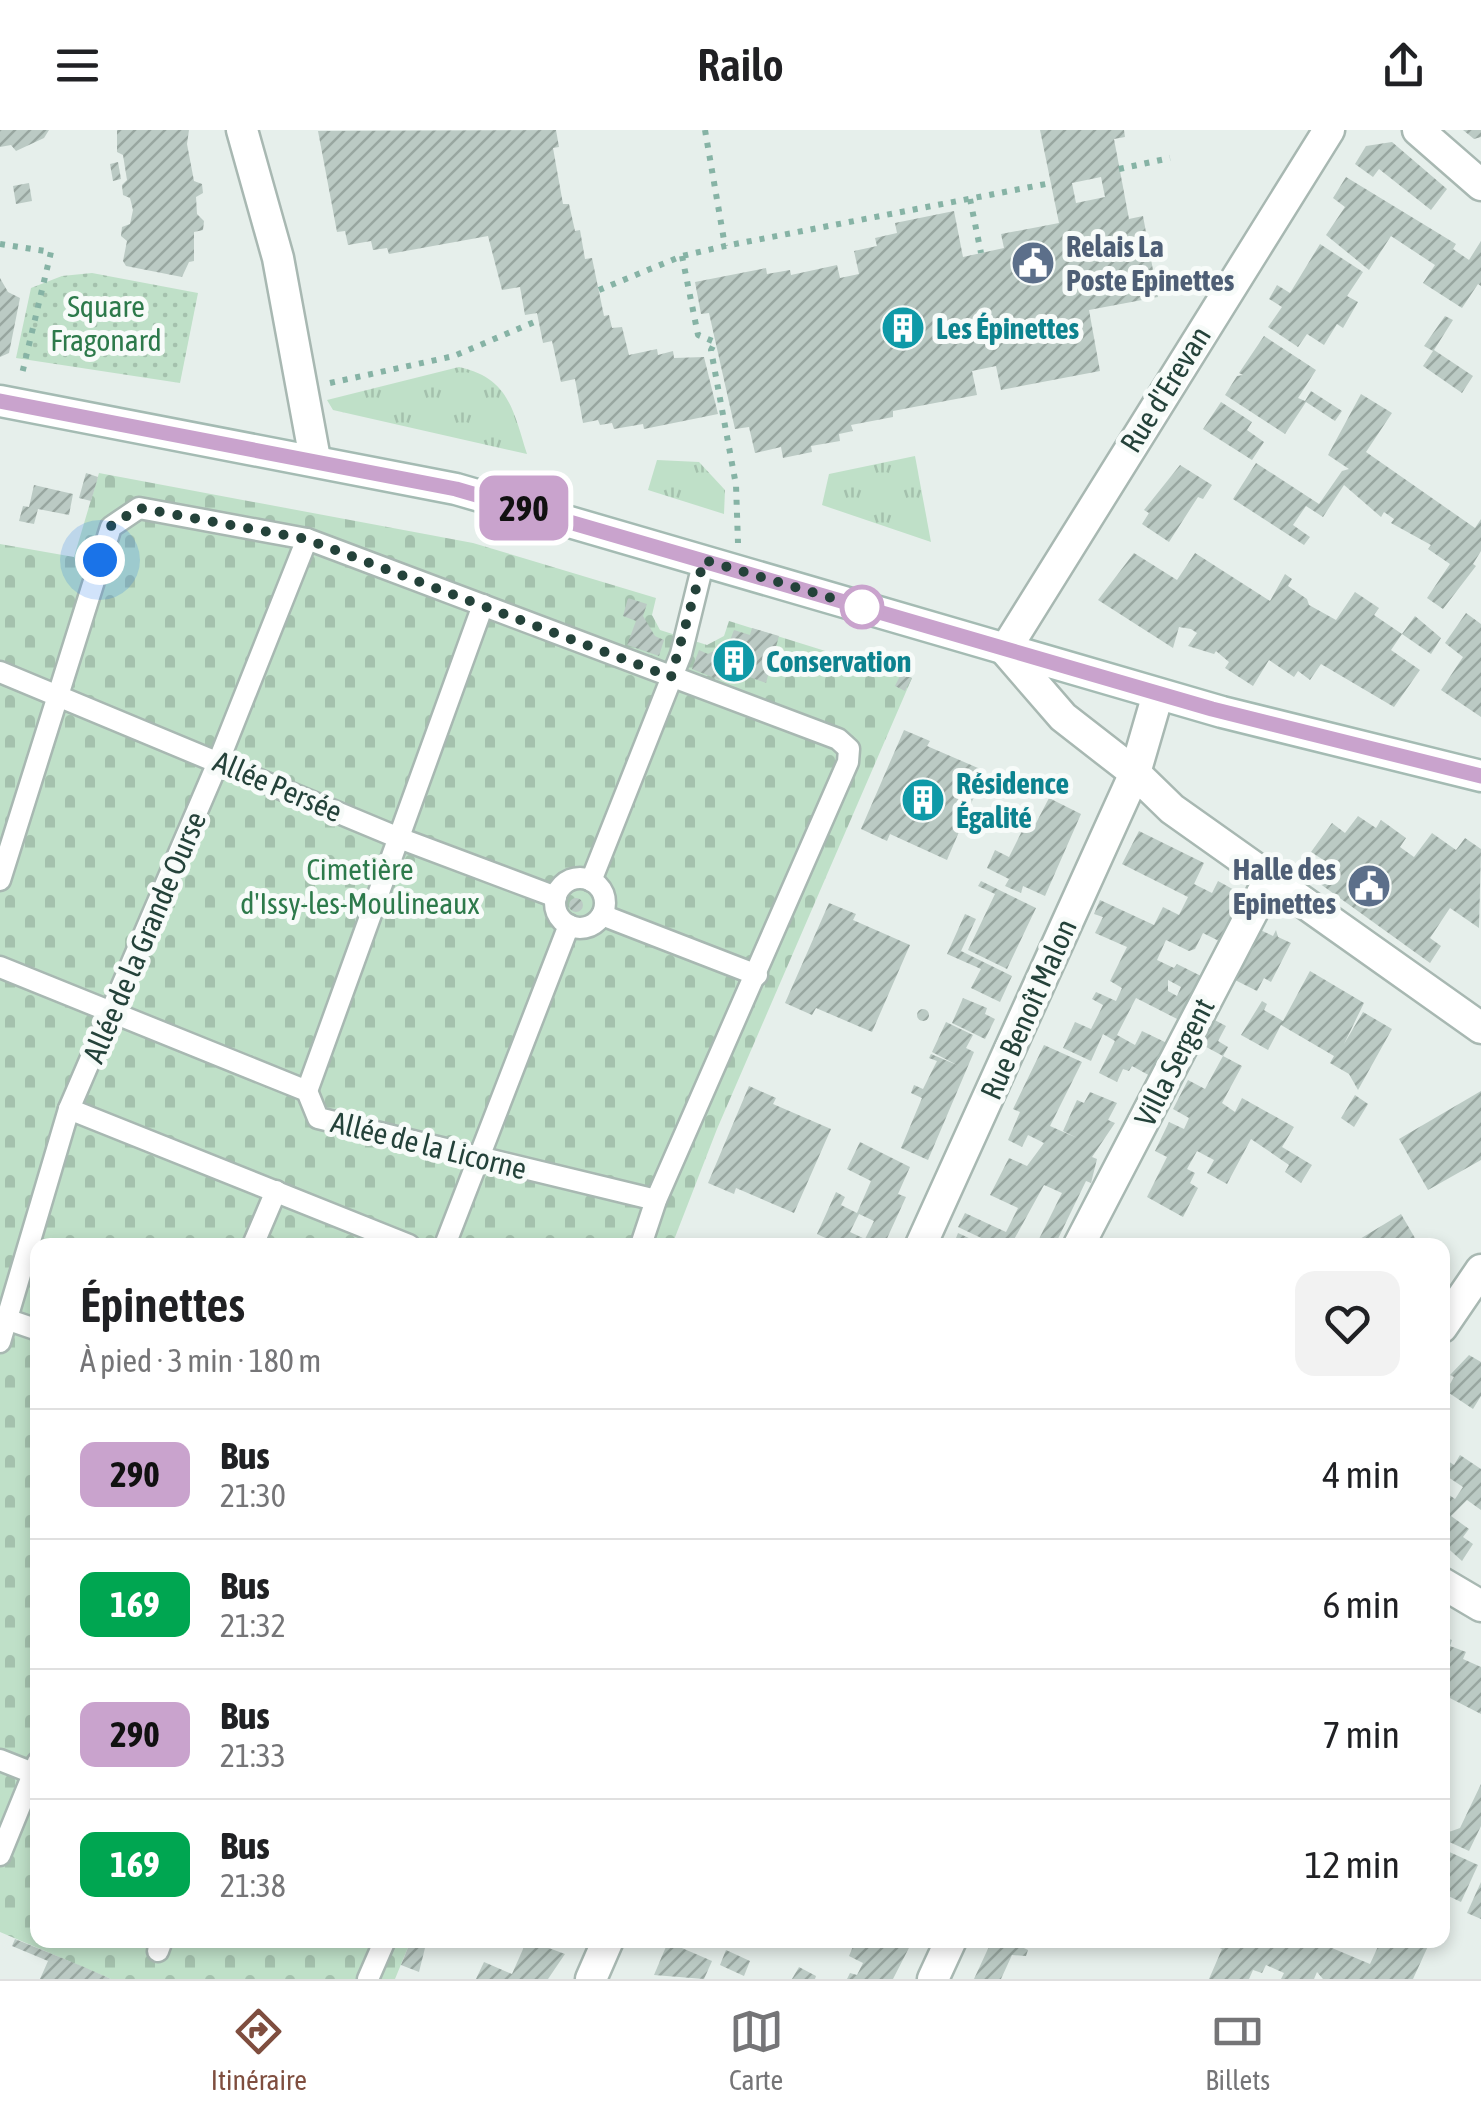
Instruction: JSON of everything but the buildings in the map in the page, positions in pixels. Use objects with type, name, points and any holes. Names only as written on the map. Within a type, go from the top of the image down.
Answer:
[{"type":"street","points":[[242,130],[278,258],[315,459]]},
{"type":"street","name":"Rue d'Erevan","points":[[1005,650],[1329,130]]},
{"type":"street","points":[[1418,130],[1481,185]]},
{"type":"street","points":[[8,403],[456,489],[1158,694],[1481,776]]},
{"type":"street","points":[[1005,650],[1064,717],[1135,772],[1172,810],[1481,1028]]},
{"type":"street","name":"Rue Benoît Malon","points":[[924,1238],[1135,772],[1158,694]]},
{"type":"street","name":"Villa Sergent","points":[[1083,1238],[1270,878]]},
{"type":"street","points":[[1450,1315],[1481,1270]]},
{"type":"street","points":[[1450,1588],[1481,1606]]},
{"type":"street","points":[[591,1979],[605,1948]]},
{"type":"street","points":[[933,1979],[948,1948]]},
{"type":"lane","points":[[0,880],[111,526],[128,511],[151,507],[306,539],[838,739],[848,749],[848,762],[656,1200],[643,1238]]},
{"type":"lane","name":"Allée de la Grande Ourse","points":[[0,1342],[3,1318],[69,1109],[219,760],[306,539]]},
{"type":"lane","points":[[591,881],[671,677],[704,560]]},
{"type":"lane","points":[[307,1090],[483,604]]},
{"type":"lane","name":"Allée Persée","points":[[0,672],[399,838],[556,897]]},
{"type":"lane","points":[[570,880],[591,881],[602,892],[602,915],[591,926],[569,925],[558,913],[556,897],[570,880]]},
{"type":"lane","points":[[602,915],[757,976]]},
{"type":"lane","points":[[449,1238],[569,925]]},
{"type":"lane","name":"Allée de la Licorne","points":[[0,967],[307,1090],[318,1118],[656,1200]]},
{"type":"lane","points":[[69,1109],[391,1238]]},
{"type":"lane","points":[[255,1238],[276,1192]]},
{"type":"lane","points":[[3,1318],[30,1327]]},
{"type":"lane","points":[[0,1760],[30,1768]]},
{"type":"lane","points":[[0,1856],[30,1784]]},
{"type":"lane","points":[[368,1979],[381,1948]]},
{"type":"path","points":[[705,130],[725,246]]},
{"type":"path","points":[[1120,169],[1170,158]]},
{"type":"path","points":[[598,290],[682,256],[1051,183]]},
{"type":"path","points":[[970,199],[981,254]]},
{"type":"path","points":[[0,244],[51,252],[8,403]]},
{"type":"path","points":[[682,256],[698,336],[716,342],[711,350],[736,486],[738,569]]},
{"type":"path","points":[[302,391],[454,356],[538,320]]},
{"type":"green space","name":"Square Fragonard","points":[[92,273],[198,293],[180,383],[16,358],[31,288],[62,276]]},
{"type":"green space","points":[[459,367],[476,372],[499,388],[513,410],[527,454],[333,410],[327,400]]},
{"type":"green space","points":[[915,456],[931,542],[822,505],[829,474]]},
{"type":"green space","points":[[657,460],[699,462],[725,490],[724,514],[648,490]]},
{"type":"green space","name":"Cimetière d'Issy-les-Moulineaux","points":[[99,473],[473,543],[656,598],[652,615],[660,630],[707,645],[724,636],[729,621],[912,678],[717,1129],[675,1238],[30,1238],[30,1945],[0,1932],[0,544],[74,557]]},
{"type":"green space","name":"Cimetière d'Issy-les-Moulineaux","points":[[38,1948],[408,1948],[395,1979],[111,1979]]},
{"type":"bus line","name":"290","points":[[0,401],[456,489],[1212,709],[1481,776]]},
{"type":"place","name":"Relais La Poste Epinettes","points":[[1033,263]]},
{"type":"place","name":"Les Épinettes","points":[[903,328]]},
{"type":"place","name":"Conservation","points":[[734,661]]},
{"type":"place","name":"Résidence Égalité","points":[[923,800]]},
{"type":"place","name":"Halle des Epinettes","points":[[1369,886]]},
{"type":"route","points":[[100,560],[111,526],[128,511],[151,507],[306,539],[671,677],[681,654],[704,560],[862,607]]}]
